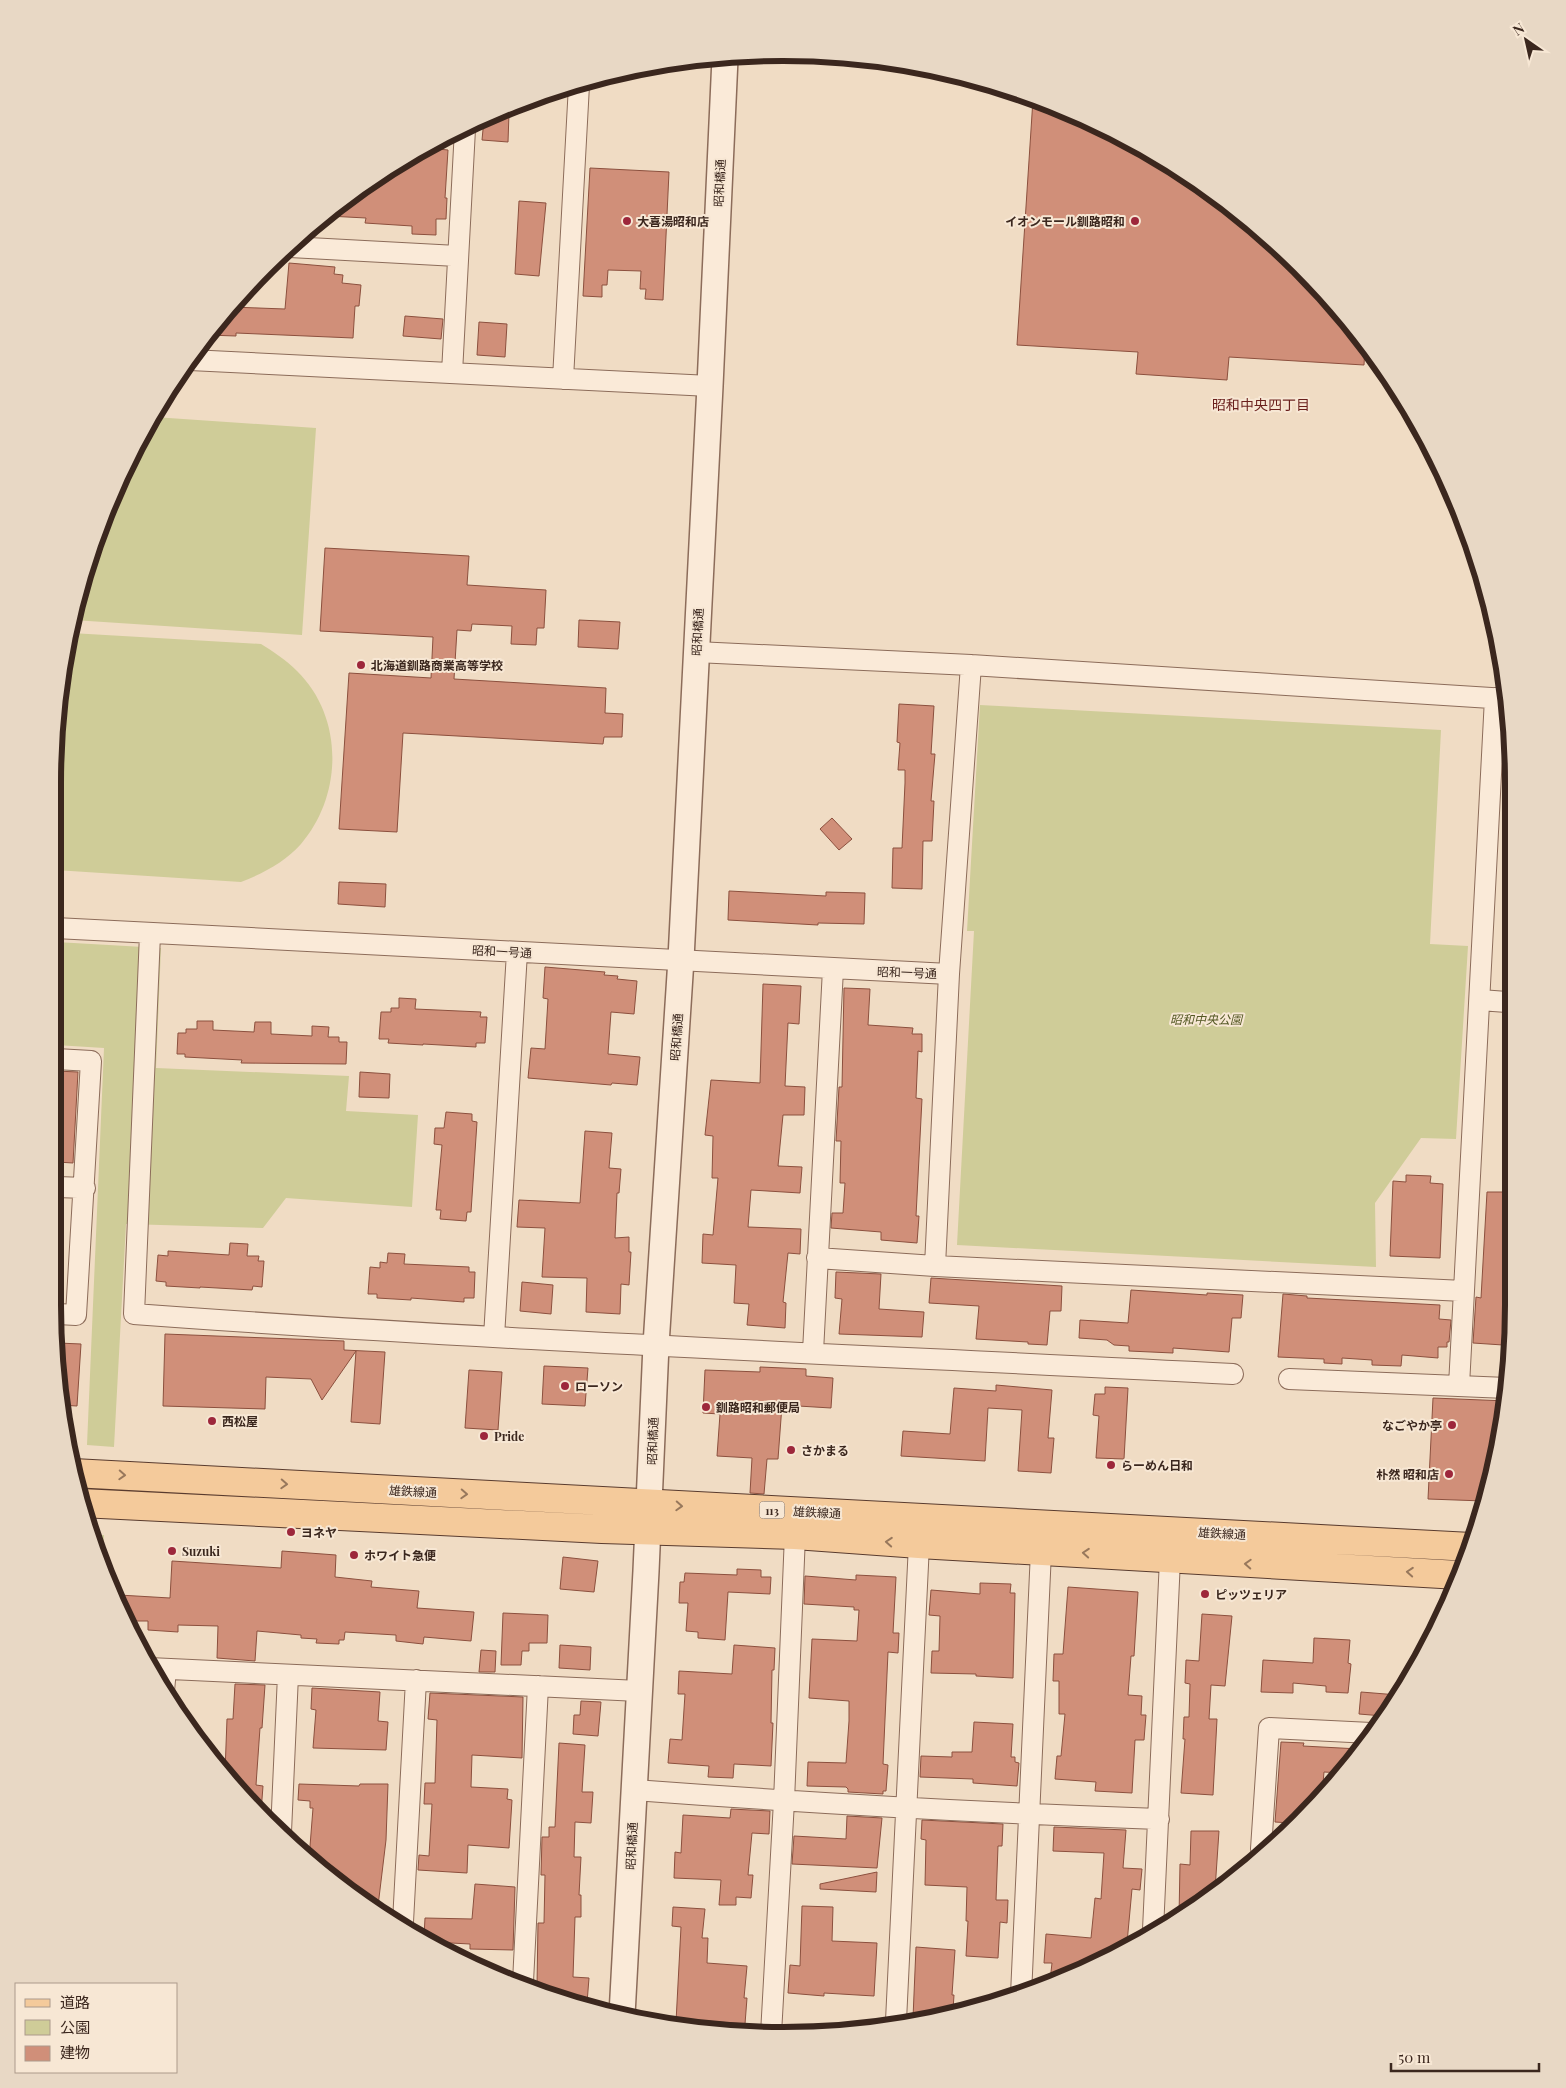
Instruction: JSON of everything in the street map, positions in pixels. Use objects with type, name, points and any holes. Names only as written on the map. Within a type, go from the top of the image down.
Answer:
[{"type":"main road","name":"雄鉄線通","points":[[82,1473],[1463,1547]]},
{"type":"main road","name":"雄鉄線通","points":[[90,1503],[648,1531],[795,1535],[919,1544],[1452,1575]]},
{"type":"street","name":"昭和橋通","points":[[622,2008],[640,1691],[656,1344],[681,959],[725,64]]},
{"type":"street","points":[[563,379],[579,91]]},
{"type":"street","points":[[452,373],[457,256],[458,139]]},
{"type":"street","points":[[299,247],[457,256]]},
{"type":"street","points":[[198,360],[710,386]]},
{"type":"street","points":[[696,652],[971,665],[1500,699]]},
{"type":"street","points":[[935,1266],[949,974],[971,665]]},
{"type":"street","points":[[1459,1386],[1480,1000],[1500,706]]},
{"type":"street","name":"昭和一号通","points":[[61,928],[949,974]]},
{"type":"street","points":[[150,934],[134,1314],[323,1328],[1233,1374]]},
{"type":"street","points":[[494,1337],[517,952]]},
{"type":"street","points":[[813,1352],[833,969]]},
{"type":"street","points":[[1480,1000],[1505,1002]]},
{"type":"street","points":[[61,1060],[91,1061],[76,1315],[61,1314]]},
{"type":"street","points":[[61,1187],[85,1188]]},
{"type":"street","points":[[817,1258],[935,1266],[1464,1291]]},
{"type":"street","points":[[1289,1379],[1500,1388]]},
{"type":"street","points":[[771,2027],[784,1801],[795,1535]]},
{"type":"street","points":[[896,2018],[919,1544]]},
{"type":"street","points":[[1021,1986],[1042,1551]]},
{"type":"street","points":[[1153,1924],[1170,1559]]},
{"type":"street","points":[[159,1668],[640,1691]]},
{"type":"street","points":[[280,1822],[288,1675]]},
{"type":"street","points":[[403,1918],[416,1680]]},
{"type":"street","points":[[523,1978],[538,1686]]},
{"type":"street","points":[[1261,1846],[1270,1728],[1365,1732]]},
{"type":"street","points":[[634,1790],[784,1801],[1030,1815],[1159,1819]]},
{"type":"green space","points":[[161,417],[316,428],[302,635],[80,620],[100,551],[116,507]]},
{"type":"green space","points":[[77,633],[261,644],[293,667],[312,690],[323,711],[330,733],[332,756],[331,780],[325,803],[315,824],[301,844],[274,866],[241,882],[61,870],[63,736],[67,689]]},
{"type":"green space","name":"昭和中央公園","points":[[980,705],[1441,730],[1430,944],[1468,946],[1456,1139],[1421,1138],[1375,1203],[1376,1267],[957,1245],[974,931],[967,931]]},
{"type":"green space","points":[[61,942],[161,948],[156,1068],[349,1076],[346,1111],[418,1115],[412,1207],[286,1198],[263,1228],[126,1224],[114,1447],[87,1445],[104,1048],[61,1045]]},
{"type":"green space","points":[[99,1535],[104,1535],[103,1546]]},
{"type":"building","name":"イオンモール釧路昭和","points":[[1033,106],[1059,116],[1144,158],[1222,210],[1259,240],[1293,273],[1326,307],[1365,356],[1364,365],[1229,357],[1227,380],[1136,374],[1138,352],[1017,345]]},
{"type":"building","points":[[509,115],[508,142],[482,140],[483,127]]},
{"type":"building","points":[[439,149],[448,150],[445,198],[447,198],[446,219],[436,219],[436,235],[412,234],[412,226],[365,223],[366,218],[336,216],[382,183],[422,158]]},
{"type":"building","name":"大喜湯昭和店","points":[[590,168],[669,172],[663,300],[645,299],[646,289],[640,289],[641,271],[608,270],[607,285],[602,285],[602,297],[583,296]]},
{"type":"building","points":[[519,201],[546,203],[539,276],[515,274]]},
{"type":"building","points":[[289,263],[335,267],[334,274],[343,275],[342,283],[361,285],[359,306],[355,306],[353,338],[236,333],[236,336],[217,335],[240,307],[285,309]]},
{"type":"building","points":[[405,316],[443,319],[441,339],[403,336]]},
{"type":"building","points":[[479,322],[507,324],[505,357],[477,355]]},
{"type":"building","points":[[325,548],[469,556],[467,585],[546,590],[544,628],[537,628],[536,645],[511,644],[512,626],[472,624],[471,631],[457,630],[454,679],[606,688],[605,713],[623,714],[622,737],[604,737],[603,744],[403,733],[397,832],[339,829],[349,673],[431,678],[433,637],[320,631]]},
{"type":"building","points":[[579,620],[620,622],[618,649],[578,647]]},
{"type":"building","points":[[899,704],[934,706],[931,754],[935,754],[931,801],[934,801],[932,841],[923,841],[922,889],[892,888],[893,848],[902,848],[905,783],[905,770],[898,770],[900,743],[897,742]]},
{"type":"building","points":[[832,818],[852,839],[839,850],[820,829]]},
{"type":"building","points":[[339,882],[386,884],[385,907],[338,904]]},
{"type":"building","points":[[729,891],[826,896],[826,892],[865,893],[864,924],[818,923],[818,925],[728,920]]},
{"type":"building","points":[[545,967],[605,972],[604,975],[618,976],[617,979],[637,981],[634,1014],[611,1012],[608,1054],[640,1057],[637,1085],[612,1083],[611,1085],[528,1078],[531,1048],[545,1049],[548,999],[543,998]]},
{"type":"building","points":[[763,984],[801,986],[799,1024],[788,1023],[785,1086],[805,1087],[804,1115],[783,1115],[778,1166],[802,1167],[800,1193],[751,1190],[748,1227],[801,1229],[800,1254],[788,1253],[783,1302],[786,1303],[785,1328],[747,1325],[749,1304],[734,1303],[736,1265],[702,1263],[703,1234],[713,1235],[718,1178],[712,1178],[713,1136],[705,1135],[711,1080],[760,1083]]},
{"type":"building","points":[[844,988],[870,989],[868,1025],[913,1028],[912,1034],[922,1034],[922,1052],[918,1051],[916,1098],[922,1099],[916,1216],[919,1216],[917,1243],[881,1240],[881,1232],[831,1228],[832,1213],[843,1213],[845,1183],[840,1183],[841,1141],[836,1141],[839,1087],[842,1087]]},
{"type":"building","points":[[399,998],[416,999],[415,1009],[481,1012],[480,1017],[487,1017],[485,1043],[476,1043],[476,1047],[423,1045],[388,1043],[389,1039],[379,1039],[381,1012],[391,1012],[391,1008],[399,1008]]},
{"type":"building","points":[[197,1021],[213,1021],[213,1030],[254,1032],[255,1022],[271,1022],[271,1034],[312,1036],[312,1026],[329,1027],[328,1037],[339,1037],[339,1042],[347,1042],[346,1064],[241,1063],[242,1060],[185,1057],[185,1054],[177,1054],[178,1033],[186,1033],[186,1029],[197,1029]]},
{"type":"building","points":[[61,1071],[78,1072],[73,1163],[61,1162]]},
{"type":"building","points":[[360,1072],[390,1074],[389,1098],[359,1097]]},
{"type":"building","points":[[446,1112],[472,1114],[472,1121],[477,1122],[471,1212],[467,1212],[466,1221],[440,1219],[441,1210],[436,1210],[442,1145],[434,1144],[435,1128],[444,1128]]},
{"type":"building","points":[[585,1131],[612,1133],[609,1168],[621,1169],[619,1193],[617,1193],[615,1238],[629,1237],[629,1252],[631,1252],[629,1285],[621,1284],[620,1314],[586,1312],[587,1278],[542,1277],[545,1228],[517,1227],[519,1200],[580,1203]]},
{"type":"building","points":[[1406,1175],[1431,1176],[1430,1183],[1443,1184],[1440,1258],[1390,1256],[1393,1181],[1406,1182]]},
{"type":"building","points":[[1487,1192],[1505,1192],[1503,1345],[1473,1343],[1476,1297],[1481,1298]]},
{"type":"building","points":[[230,1243],[248,1244],[247,1256],[259,1256],[258,1261],[264,1261],[262,1287],[253,1286],[252,1290],[200,1288],[166,1286],[166,1282],[156,1281],[158,1255],[168,1256],[168,1251],[229,1255]]},
{"type":"building","points":[[388,1253],[405,1254],[404,1264],[469,1267],[469,1272],[475,1272],[474,1298],[464,1298],[464,1302],[411,1298],[411,1300],[377,1298],[377,1294],[368,1294],[370,1267],[380,1268],[380,1262],[387,1263]]},
{"type":"building","points":[[836,1272],[881,1274],[879,1309],[924,1312],[922,1337],[839,1334],[842,1299],[835,1298]]},
{"type":"building","points":[[931,1278],[1062,1286],[1061,1311],[1050,1311],[1047,1345],[976,1339],[979,1306],[929,1303]]},
{"type":"building","points":[[522,1282],[553,1285],[551,1314],[520,1311]]},
{"type":"building","points":[[1131,1290],[1207,1295],[1207,1293],[1243,1295],[1241,1318],[1232,1318],[1229,1352],[1173,1348],[1173,1353],[1129,1351],[1129,1346],[1114,1345],[1107,1340],[1079,1338],[1080,1320],[1128,1323]]},
{"type":"building","points":[[1283,1294],[1307,1296],[1307,1298],[1440,1305],[1439,1319],[1451,1320],[1449,1342],[1447,1342],[1447,1347],[1438,1347],[1438,1358],[1402,1355],[1401,1366],[1372,1365],[1372,1360],[1342,1358],[1342,1364],[1324,1363],[1324,1359],[1278,1357]]},
{"type":"building","points":[[165,1334],[344,1341],[344,1350],[385,1352],[380,1424],[351,1422],[356,1351],[322,1400],[311,1379],[266,1377],[265,1409],[163,1406]]},
{"type":"building","points":[[63,1343],[81,1344],[77,1406],[68,1405]]},
{"type":"building","name":"ローソン","points":[[544,1366],[588,1368],[585,1406],[542,1404]]},
{"type":"building","points":[[760,1367],[806,1369],[806,1376],[833,1378],[831,1408],[782,1405],[778,1459],[767,1459],[764,1494],[750,1493],[752,1458],[717,1456],[720,1414],[703,1413],[705,1370],[760,1372]]},
{"type":"building","points":[[469,1370],[502,1372],[498,1430],[465,1428]]},
{"type":"building","points":[[996,1385],[1052,1390],[1048,1438],[1054,1438],[1051,1473],[1018,1471],[1022,1410],[988,1408],[985,1461],[901,1456],[903,1431],[950,1434],[954,1388],[996,1391]]},
{"type":"building","points":[[1105,1387],[1128,1388],[1124,1459],[1096,1458],[1099,1416],[1093,1415],[1095,1394],[1105,1394]]},
{"type":"building","points":[[1433,1398],[1499,1401],[1491,1446],[1477,1501],[1428,1499]]},
{"type":"building","points":[[282,1551],[336,1555],[335,1577],[372,1581],[371,1587],[419,1591],[417,1608],[474,1612],[471,1641],[424,1637],[423,1644],[396,1641],[396,1635],[345,1632],[344,1640],[339,1640],[339,1644],[316,1643],[317,1639],[301,1638],[301,1635],[257,1631],[255,1661],[217,1658],[218,1626],[178,1625],[178,1632],[148,1630],[148,1621],[135,1621],[123,1595],[170,1598],[172,1561],[281,1568]]},
{"type":"building","points":[[563,1557],[598,1561],[594,1592],[560,1589]]},
{"type":"building","points":[[737,1569],[761,1570],[761,1577],[771,1577],[770,1594],[728,1592],[725,1640],[698,1638],[698,1632],[686,1631],[688,1603],[679,1603],[680,1582],[684,1582],[685,1573],[737,1575]]},
{"type":"building","points":[[856,1575],[896,1577],[893,1633],[899,1633],[898,1653],[888,1652],[883,1764],[888,1765],[886,1791],[883,1791],[883,1794],[848,1792],[846,1787],[807,1786],[808,1762],[846,1763],[849,1721],[849,1701],[809,1698],[812,1639],[857,1641],[859,1610],[854,1610],[854,1607],[804,1604],[805,1576],[856,1580]]},
{"type":"building","points":[[980,1583],[1011,1584],[1010,1593],[1015,1593],[1013,1678],[976,1676],[976,1674],[931,1673],[932,1651],[939,1651],[940,1616],[929,1615],[931,1590],[980,1594]]},
{"type":"building","points":[[1068,1587],[1138,1592],[1134,1656],[1131,1656],[1128,1695],[1142,1696],[1141,1715],[1146,1715],[1144,1740],[1135,1740],[1132,1793],[1095,1791],[1096,1782],[1055,1779],[1057,1756],[1061,1756],[1065,1714],[1059,1714],[1059,1681],[1053,1681],[1054,1654],[1063,1654]]},
{"type":"building","points":[[503,1613],[548,1615],[547,1643],[529,1643],[529,1651],[522,1651],[521,1665],[501,1665]]},
{"type":"building","points":[[1202,1614],[1232,1616],[1225,1686],[1211,1685],[1209,1719],[1217,1719],[1213,1795],[1181,1793],[1185,1739],[1183,1739],[1184,1717],[1189,1717],[1190,1684],[1185,1683],[1186,1660],[1199,1661]]},
{"type":"building","points":[[1314,1638],[1350,1640],[1348,1663],[1351,1664],[1348,1693],[1326,1692],[1326,1686],[1293,1683],[1293,1693],[1261,1692],[1263,1660],[1313,1663]]},
{"type":"building","points":[[560,1645],[591,1647],[590,1670],[559,1668]]},
{"type":"building","points":[[734,1645],[775,1648],[774,1670],[772,1670],[771,1723],[773,1723],[771,1766],[734,1764],[733,1778],[708,1777],[709,1766],[668,1763],[670,1739],[682,1740],[685,1694],[678,1694],[679,1671],[732,1674]]},
{"type":"building","points":[[481,1650],[496,1651],[495,1672],[479,1672]]},
{"type":"building","points":[[235,1684],[265,1685],[256,1785],[263,1786],[262,1803],[225,1763],[227,1719],[233,1719]]},
{"type":"building","points":[[312,1688],[380,1692],[378,1721],[388,1722],[386,1750],[313,1748],[316,1710],[311,1709]]},
{"type":"building","points":[[1361,1692],[1390,1694],[1376,1715],[1359,1714]]},
{"type":"building","points":[[430,1693],[523,1697],[522,1758],[472,1755],[471,1787],[508,1789],[507,1799],[512,1800],[509,1848],[468,1845],[467,1873],[418,1870],[419,1855],[429,1856],[432,1804],[424,1804],[425,1783],[435,1783],[437,1720],[428,1719]]},
{"type":"building","points":[[581,1701],[601,1702],[598,1736],[573,1734],[574,1715],[580,1715]]},
{"type":"building","points":[[974,1722],[1013,1724],[1011,1757],[1015,1757],[1015,1762],[1019,1763],[1017,1786],[973,1783],[973,1779],[920,1777],[921,1756],[952,1757],[952,1752],[972,1752]]},
{"type":"building","points":[[1281,1742],[1304,1743],[1303,1746],[1352,1749],[1333,1772],[1324,1772],[1323,1784],[1285,1823],[1275,1822]]},
{"type":"building","points":[[559,1743],[585,1745],[582,1792],[593,1792],[591,1823],[575,1822],[574,1857],[581,1857],[579,1895],[581,1895],[581,1917],[575,1917],[573,1977],[589,1978],[587,1999],[537,1983],[538,1923],[544,1923],[545,1875],[541,1875],[542,1837],[549,1837],[549,1827],[555,1827]]},
{"type":"building","points":[[299,1784],[359,1786],[360,1784],[388,1784],[386,1840],[378,1902],[310,1850],[313,1808],[310,1808],[310,1801],[298,1800]]},
{"type":"building","points":[[731,1809],[770,1811],[769,1834],[752,1833],[748,1875],[753,1875],[751,1898],[736,1897],[736,1905],[719,1905],[721,1880],[674,1878],[675,1852],[681,1853],[683,1815],[730,1818]]},
{"type":"building","points":[[847,1816],[882,1818],[877,1868],[792,1864],[794,1836],[846,1839]]},
{"type":"building","points":[[922,1820],[1003,1824],[1002,1846],[998,1846],[996,1900],[1008,1900],[1007,1923],[1000,1922],[998,1958],[966,1956],[967,1887],[925,1885],[926,1840],[921,1839]]},
{"type":"building","points":[[1054,1827],[1126,1830],[1123,1868],[1142,1869],[1140,1890],[1132,1889],[1127,1939],[1051,1975],[1052,1963],[1044,1963],[1046,1934],[1091,1938],[1095,1898],[1101,1899],[1104,1853],[1053,1851]]},
{"type":"building","points":[[1191,1831],[1219,1831],[1216,1883],[1179,1908],[1180,1864],[1190,1865]]},
{"type":"building","points":[[877,1872],[876,1892],[820,1889],[820,1884]]},
{"type":"building","points":[[475,1884],[515,1887],[513,1950],[470,1949],[470,1944],[446,1943],[424,1931],[425,1918],[472,1919]]},
{"type":"building","points":[[802,1906],[833,1907],[832,1941],[877,1943],[874,1996],[824,1993],[824,1996],[788,1993],[790,1965],[800,1966]]},
{"type":"building","points":[[673,1907],[705,1909],[702,1938],[708,1938],[707,1963],[747,1966],[744,1998],[747,1998],[745,2024],[676,2019],[681,1927],[672,1926]]},
{"type":"building","points":[[916,1947],[955,1950],[952,1995],[954,1995],[953,2006],[913,2015]]},
{"type":"place","name":"大喜湯昭和店","points":[[627,221]]},
{"type":"place","name":"イオンモール釧路昭和","points":[[1135,221]]},
{"type":"place","name":"北海道釧路商業高等学校","points":[[361,665]]},
{"type":"place","name":"ローソン","points":[[565,1386]]},
{"type":"place","name":"釧路昭和郵便局","points":[[706,1407]]},
{"type":"place","name":"西松屋","points":[[212,1421]]},
{"type":"place","name":"なごやか亭","points":[[1452,1425]]},
{"type":"place","name":"Pride","points":[[484,1436]]},
{"type":"place","name":"さかまる","points":[[791,1450]]},
{"type":"place","name":"らーめん日和","points":[[1111,1465]]},
{"type":"place","name":"朴然 昭和店","points":[[1449,1474]]},
{"type":"place","name":"ヨネヤ","points":[[291,1532]]},
{"type":"place","name":"Suzuki","points":[[172,1551]]},
{"type":"place","name":"ホワイト急便","points":[[354,1555]]},
{"type":"place","name":"ピッツェリア","points":[[1205,1594]]},
{"type":"district","name":"昭和中央四丁目","points":[[1261,404]]}]
